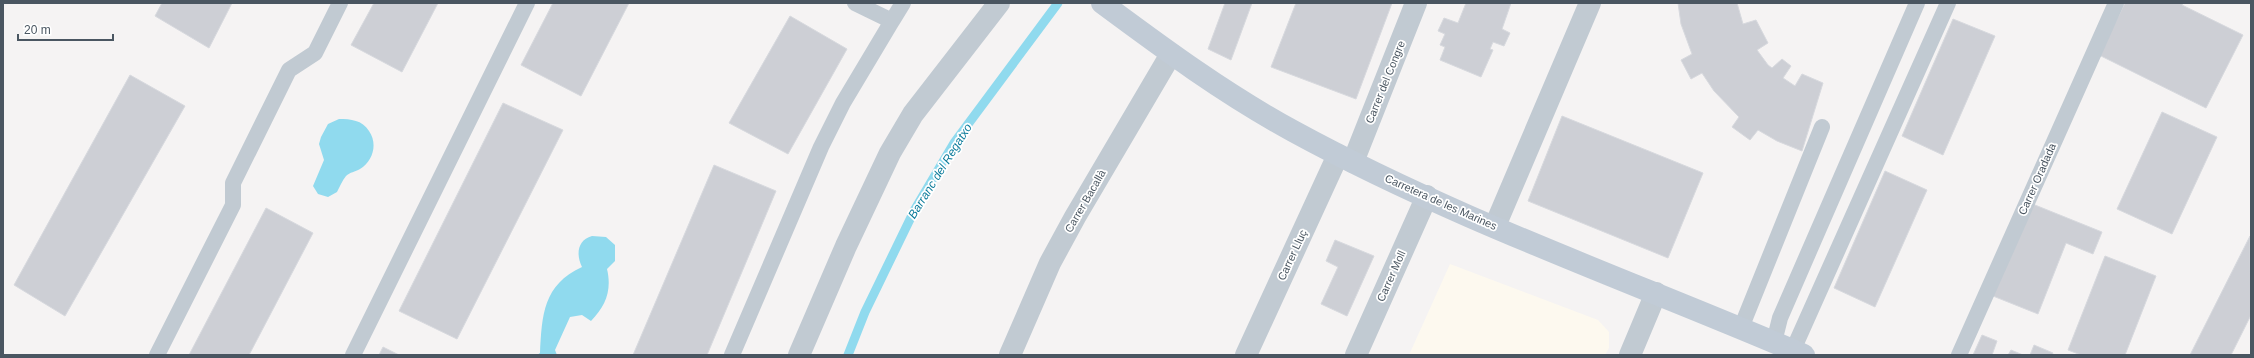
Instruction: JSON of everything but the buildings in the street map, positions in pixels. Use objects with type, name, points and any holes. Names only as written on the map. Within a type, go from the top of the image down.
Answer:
[{"type":"main road","name":"Carretera de les Marines","points":[[1102,3],[1171,54],[1252,108],[1346,158],[1495,226],[1741,328],[1785,350]]},
{"type":"street","points":[[799,355],[849,240],[890,154],[913,114],[999,3]]},
{"type":"street","name":"Carrer del Congre","points":[[1346,158],[1416,3]]},
{"type":"street","points":[[1495,226],[1590,3]]},
{"type":"street","name":"Carrer Bacallà","points":[[1010,355],[1050,263],[1075,217],[1171,54]]},
{"type":"street","name":"Carrer Lluç","points":[[1246,355],[1346,158]]},
{"type":"street","name":"Carrer Moll","points":[[1356,355],[1427,196]]},
{"type":"street","points":[[1630,355],[1656,293]]},
{"type":"lane","points":[[157,355],[233,205],[233,183],[290,70],[314,53],[340,3]]},
{"type":"lane","points":[[353,355],[527,3]]},
{"type":"lane","points":[[855,3],[892,21]]},
{"type":"lane","points":[[732,355],[822,147],[843,103],[903,3]]},
{"type":"lane","points":[[1785,350],[1780,318],[1916,3]]},
{"type":"lane","points":[[1785,350],[1948,3]]},
{"type":"lane","name":"Carrer Oradada","points":[[1959,355],[2116,3]]},
{"type":"lane","points":[[1741,328],[1822,127]]},
{"type":"shaded area","points":[[1450,264],[1598,320],[1609,332],[1609,348],[1605,355],[1409,355]]},
{"type":"water","points":[[339,119],[352,120],[363,124],[372,136],[374,147],[368,162],[360,169],[346,176],[337,192],[328,197],[318,194],[313,186],[324,160],[319,144],[321,137],[328,124]]},
{"type":"water","points":[[592,236],[606,237],[615,245],[615,261],[607,269],[609,284],[608,291],[601,310],[591,321],[582,315],[570,317],[555,350],[557,355],[537,355],[540,353],[542,326],[547,302],[559,283],[569,274],[582,267],[579,258],[579,248],[583,241]]},
{"type":"waterway","name":"Barranc del Regatxo","points":[[848,355],[865,312],[915,209],[954,143],[1058,3]]}]
